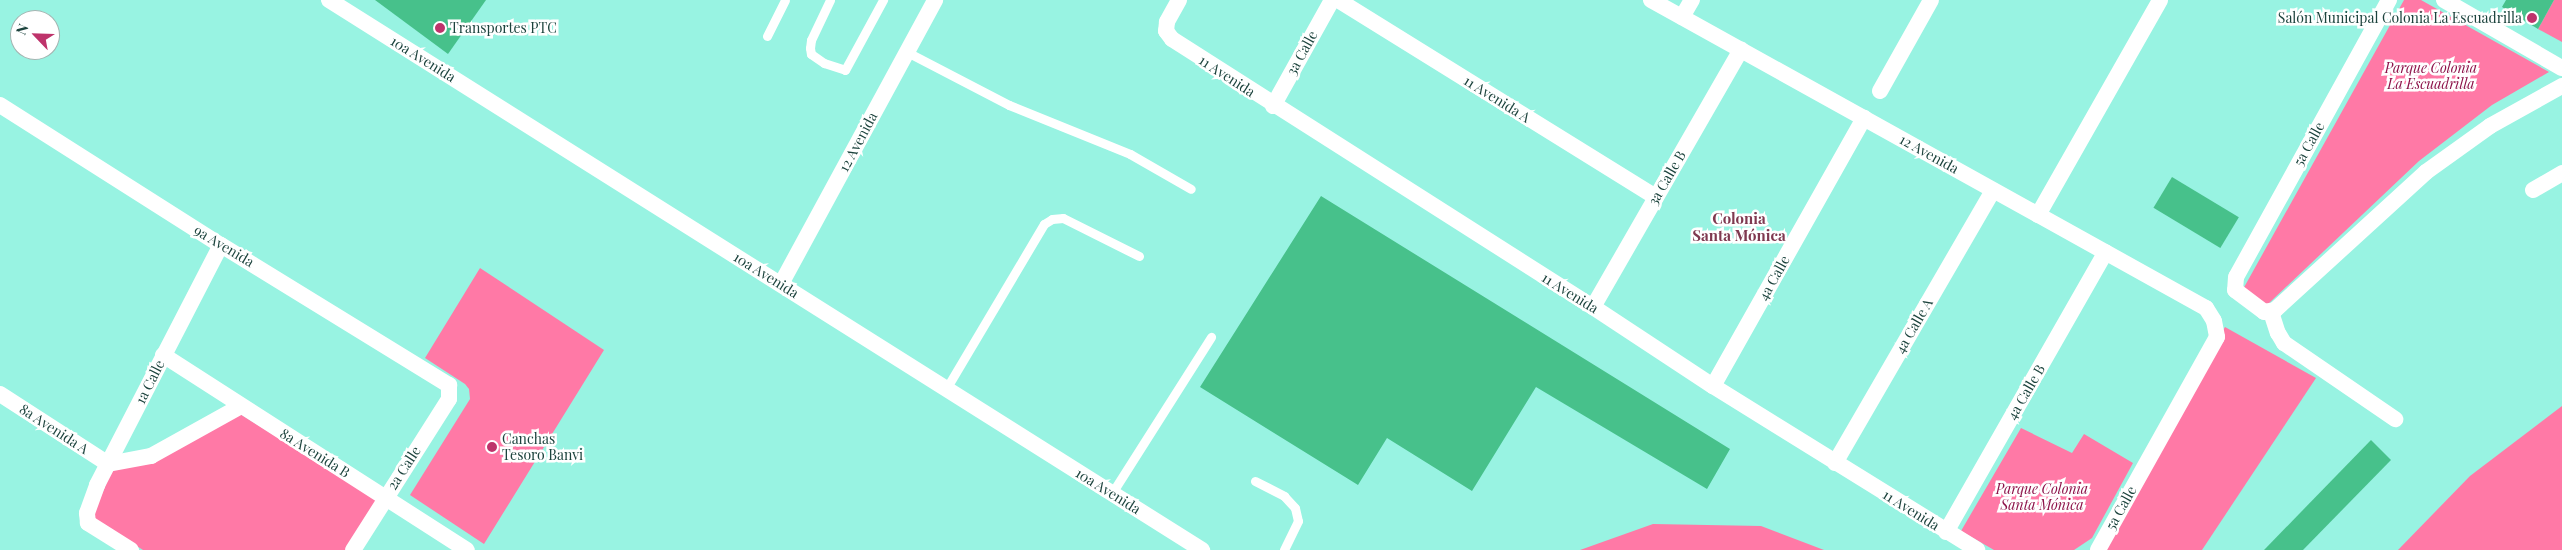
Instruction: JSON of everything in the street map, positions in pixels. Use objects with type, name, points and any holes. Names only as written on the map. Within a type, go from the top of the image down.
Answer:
[{"type":"street","name":"10a Avenida","points":[[329,0],[1202,550]]},
{"type":"street","name":"12 Avenida","points":[[781,284],[935,0]]},
{"type":"street","name":"11 Avenida","points":[[1179,0],[1167,22],[1166,31],[1172,40],[1273,106],[1594,307],[1713,386],[1946,532],[1978,550]]},
{"type":"street","name":"3a Calle","points":[[1273,106],[1332,0]]},
{"type":"street","name":"11 Avenida A","points":[[1338,0],[1656,197]]},
{"type":"street","name":"12 Avenida","points":[[1651,0],[2206,308]]},
{"type":"street","points":[[1682,17],[1692,0]]},
{"type":"street","points":[[1880,91],[1931,0]]},
{"type":"street","points":[[2038,215],[2160,0]]},
{"type":"street","name":"5a Calle","points":[[2271,312],[2264,312],[2250,304],[2235,290],[2236,277],[2389,0]]},
{"type":"street","points":[[2444,0],[2562,68]]},
{"type":"street","name":"3a Calle B","points":[[1594,307],[1741,50]]},
{"type":"street","points":[[2395,419],[2284,343],[2278,333],[2271,312],[2426,172],[2490,126],[2562,86]]},
{"type":"street","name":"9a Avenida","points":[[0,105],[221,245],[449,385]]},
{"type":"street","name":"4a Calle","points":[[1713,386],[1864,118]]},
{"type":"street","points":[[2533,190],[2562,173]]},
{"type":"street","name":"4a Calle A","points":[[1835,463],[1993,190]]},
{"type":"street","name":"1a Calle","points":[[131,550],[88,523],[87,513],[108,464],[221,245]]},
{"type":"street","name":"4a Calle B","points":[[1946,532],[2106,252]]},
{"type":"street","name":"5a Calle","points":[[2098,550],[2216,337],[2214,321],[2206,308]]},
{"type":"street","name":"8a Avenida B","points":[[163,355],[467,550]]},
{"type":"street","name":"2a Calle","points":[[353,550],[449,399],[449,385]]},
{"type":"street","name":"8a Avenida A","points":[[0,394],[108,464]]},
{"type":"street","points":[[108,464],[151,456],[241,406]]},
{"type":"lane","points":[[767,36],[786,0]]},
{"type":"lane","points":[[830,0],[810,40],[810,48],[812,54],[824,63],[844,70],[883,0]]},
{"type":"lane","points":[[907,52],[1009,105],[1130,154],[1191,189]]},
{"type":"lane","points":[[946,389],[1044,224],[1052,219],[1063,218],[1139,256]]},
{"type":"lane","points":[[1112,493],[1211,337]]},
{"type":"lane","points":[[1256,481],[1284,496],[1295,508],[1298,521],[1284,550]]},
{"type":"green space","name":"Parque Colonia La Escuadrilla","points":[[2404,0],[2421,0],[2549,72],[2492,105],[2419,161],[2267,305],[2242,291]]},
{"type":"green space","points":[[2554,0],[2562,0],[2562,42],[2538,29]]},
{"type":"green space","name":"Canchas Tesoro Banvi","points":[[480,268],[604,350],[484,544],[410,495],[470,399],[469,389],[465,384],[425,358]]},
{"type":"green space","points":[[2225,327],[2316,378],[2202,550],[2096,550]]},
{"type":"green space","points":[[2562,406],[2562,550],[2398,550],[2470,476]]},
{"type":"green space","points":[[240,414],[377,499],[346,550],[143,550],[92,518],[112,470]]},
{"type":"green space","name":"Parque Colonia Santa Mónica","points":[[2021,428],[2072,453],[2084,434],[2133,463],[2092,538],[2074,550],[1994,550],[1961,531]]},
{"type":"green space","points":[[1653,524],[1761,526],[1824,550],[1580,550]]},
{"type":"building","name":"Transportes PTC","points":[[375,0],[486,0],[448,54]]},
{"type":"building","name":"Salón Municipal Colonia La Escuadrilla","points":[[2506,0],[2554,0],[2538,29],[2502,7]]},
{"type":"building","points":[[2172,177],[2239,217],[2220,248],[2153,208]]},
{"type":"building","points":[[1321,196],[1730,449],[1707,489],[1536,387],[1472,491],[1387,438],[1358,485],[1200,387]]},
{"type":"building","points":[[2371,440],[2391,460],[2303,550],[2264,550]]},
{"type":"place","name":"Salón Municipal Colonia La Escuadrilla","points":[[2532,18]]},
{"type":"place","name":"Transportes PTC","points":[[440,28]]},
{"type":"place","name":"Canchas Tesoro Banvi","points":[[492,447]]},
{"type":"district","name":"Colonia Santa Mónica","points":[[1739,226]]}]
